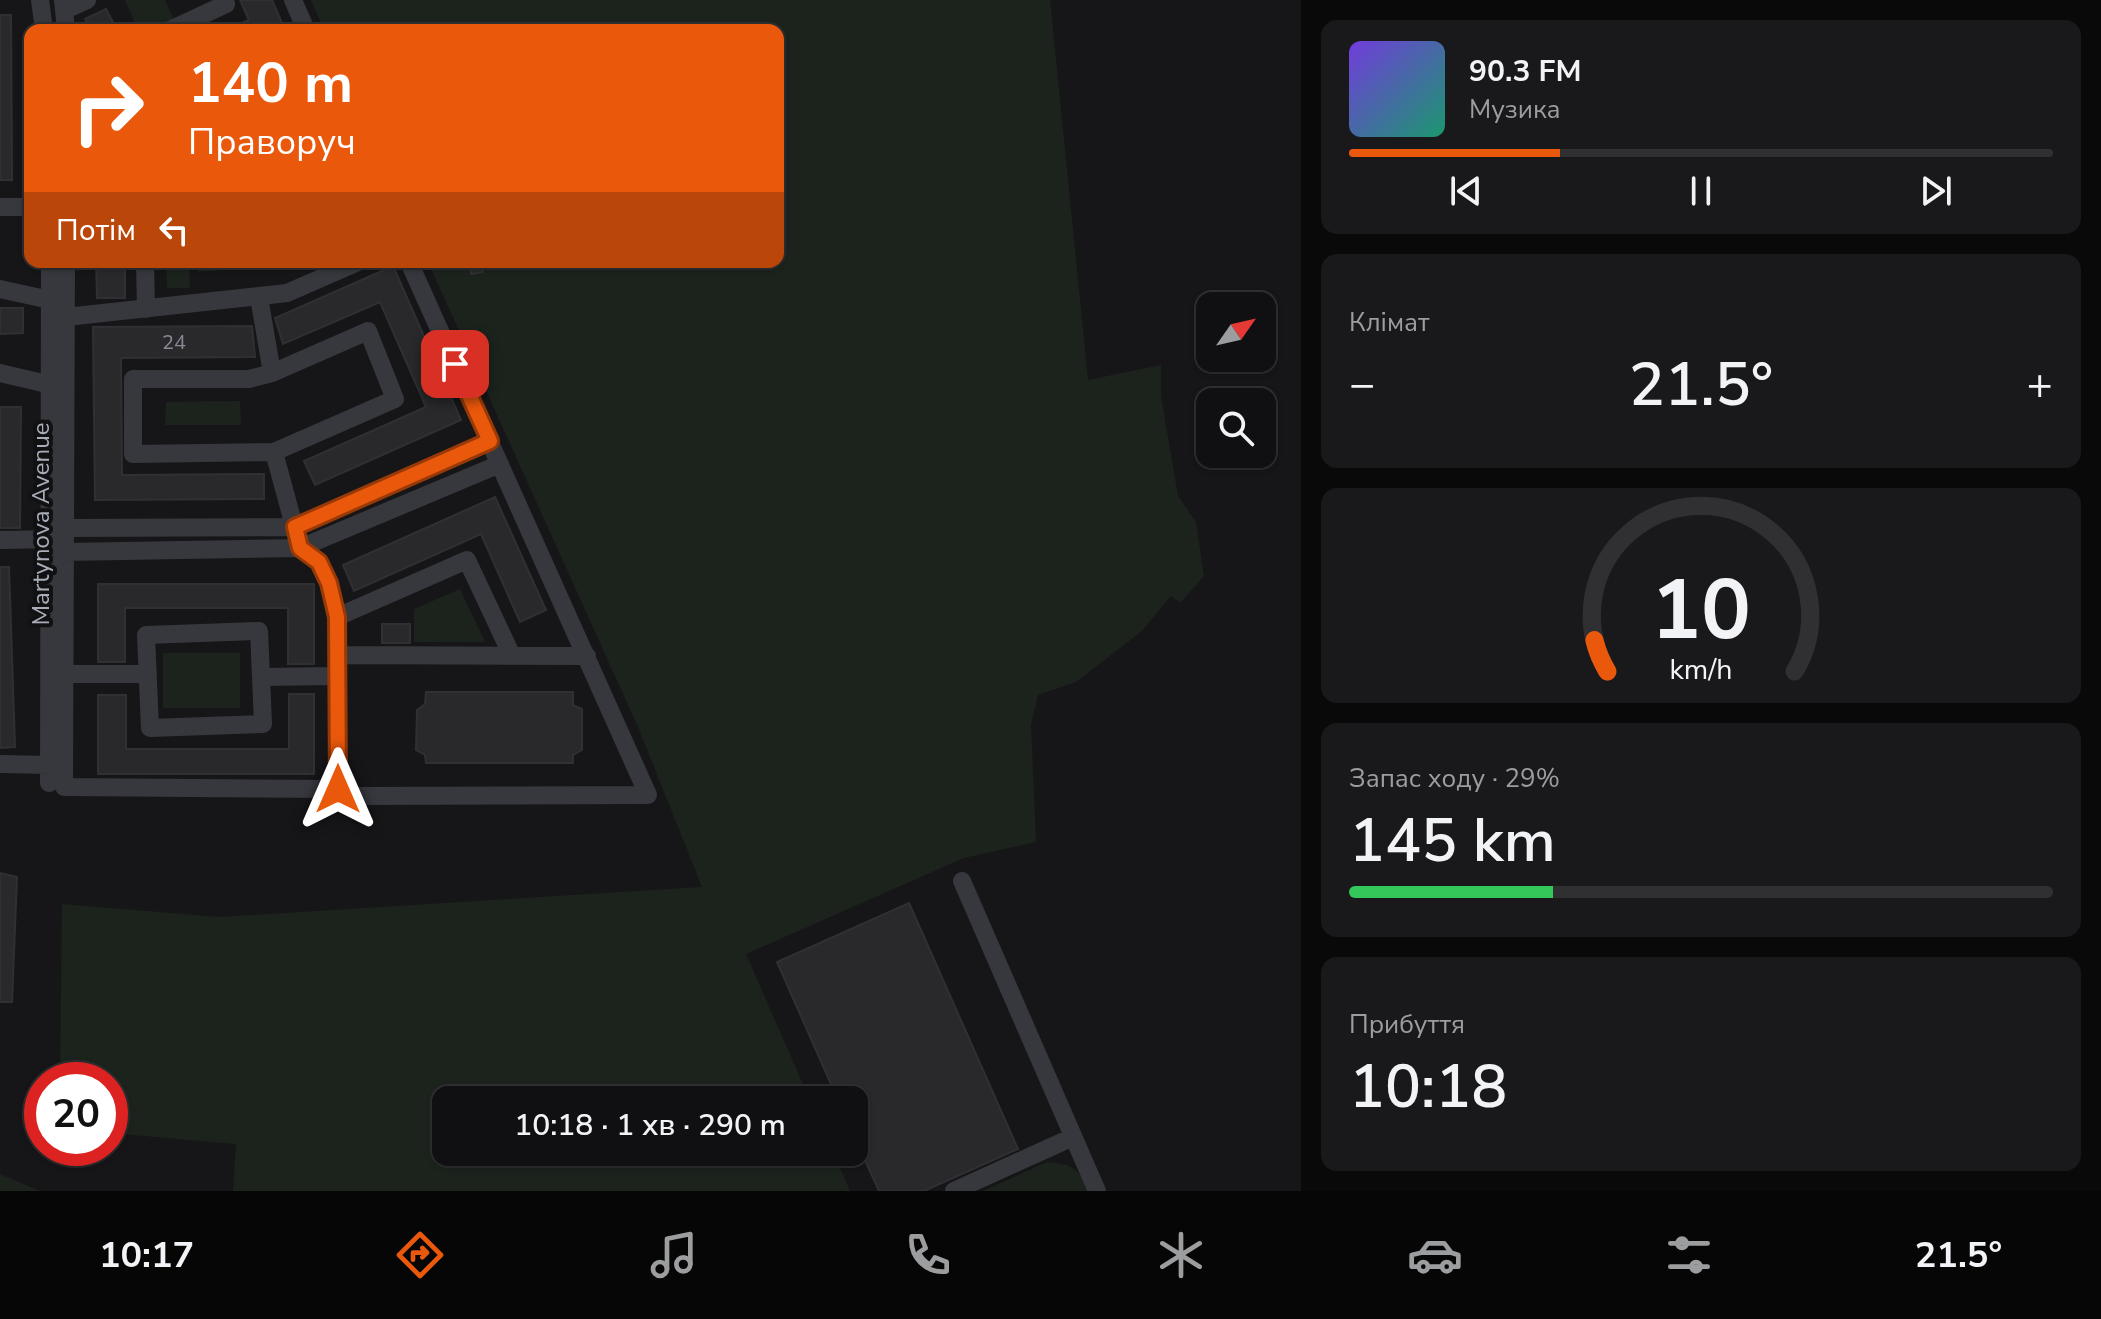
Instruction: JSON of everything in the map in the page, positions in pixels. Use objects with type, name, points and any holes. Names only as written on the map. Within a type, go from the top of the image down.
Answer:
[{"type":"street","points":[[40,0],[43,24]]},
{"type":"street","points":[[64,5],[87,0]]},
{"type":"street","points":[[183,24],[226,4],[225,0]]},
{"type":"street","points":[[293,0],[303,24]]},
{"type":"street","points":[[0,207],[24,207]]},
{"type":"street","name":"Martynova Avenue","points":[[50,268],[58,387],[64,674],[54,778]]},
{"type":"street","name":"Martynova Avenue","points":[[58,387],[66,317],[66,268]]},
{"type":"street","points":[[145,268],[146,309]]},
{"type":"street","points":[[66,317],[287,293],[332,268]]},
{"type":"street","points":[[0,764],[54,778],[338,789],[356,796],[648,795],[412,268]]},
{"type":"street","points":[[0,289],[50,300]]},
{"type":"street","points":[[259,297],[272,373]]},
{"type":"street","points":[[368,331],[395,399],[274,452],[133,454],[133,379],[249,379],[272,373],[368,331]]},
{"type":"street","points":[[0,373],[58,387]]},
{"type":"street","points":[[61,540],[295,527],[490,441]]},
{"type":"street","points":[[274,452],[300,548],[319,562],[329,583],[337,617],[338,789]]},
{"type":"street","points":[[0,540],[300,548],[500,464]]},
{"type":"street","name":"Martynova Avenue","points":[[54,778],[61,540]]},
{"type":"street","points":[[337,617],[467,560],[512,656]]},
{"type":"street","points":[[259,631],[261,677],[263,724],[150,728],[146,635],[259,631]]},
{"type":"street","points":[[337,655],[587,656]]},
{"type":"street","points":[[64,674],[148,674]]},
{"type":"street","points":[[261,677],[337,676]]},
{"type":"street","points":[[962,881],[1097,1191]]},
{"type":"street","points":[[954,1191],[1073,1137]]},
{"type":"shaded area","points":[[125,0],[165,0],[175,22],[170,24],[135,24]]},
{"type":"shaded area","points":[[311,0],[1050,0],[1088,380],[1161,365],[1161,396],[1178,496],[1196,522],[1204,576],[1180,603],[1171,596],[1142,631],[1076,682],[1038,695],[1031,725],[1036,842],[964,858],[746,954],[804,1086],[432,1086],[432,1166],[839,1166],[850,1191],[233,1191],[236,1144],[128,1135],[128,1062],[60,1062],[62,904],[220,917],[702,887],[638,727],[431,268],[784,268],[784,24],[321,24]]},
{"type":"shaded area","points":[[166,268],[189,268],[190,288],[167,288]]},
{"type":"shaded area","points":[[198,268],[226,268],[226,270],[198,272]]},
{"type":"shaded area","points":[[240,401],[241,425],[165,425],[166,402]]},
{"type":"shaded area","points":[[460,589],[485,642],[414,642],[414,609]]},
{"type":"shaded area","points":[[163,653],[240,653],[240,708],[163,708]]},
{"type":"shaded area","points":[[1047,1162],[1074,1169],[1088,1191],[983,1191]]},
{"type":"shaded area","points":[[0,1174],[40,1191],[0,1191]]},
{"type":"building","points":[[240,0],[272,0],[282,24],[240,24],[249,20]]},
{"type":"building","points":[[106,9],[114,24],[87,24],[85,19]]},
{"type":"building","points":[[0,15],[11,15],[12,180],[0,180]]},
{"type":"building","points":[[96,268],[125,268],[125,298],[97,298]]},
{"type":"building","points":[[394,268],[461,420],[315,485],[304,461],[426,407],[380,302],[283,344],[275,318]]},
{"type":"building","points":[[470,268],[482,268],[483,272],[471,274]]},
{"type":"building","points":[[0,308],[23,308],[23,333],[0,334]]},
{"type":"building","points":[[252,326],[255,357],[121,358],[122,475],[264,474],[264,499],[95,500],[93,327]]},
{"type":"building","points":[[0,407],[21,407],[20,528],[0,528]]},
{"type":"building","points":[[495,497],[546,610],[520,622],[481,534],[354,591],[343,565]]},
{"type":"building","points":[[0,567],[9,567],[15,747],[0,748]]},
{"type":"building","points":[[98,584],[314,584],[314,664],[288,664],[288,608],[125,608],[125,662],[98,662]]},
{"type":"building","points":[[382,624],[410,624],[410,643],[382,643]]},
{"type":"building","points":[[426,692],[573,692],[573,705],[582,709],[582,750],[573,755],[573,763],[426,763],[425,755],[416,750],[417,710],[425,704]]},
{"type":"building","points":[[289,694],[314,694],[314,774],[98,774],[98,695],[126,695],[126,749],[289,749]]},
{"type":"building","points":[[0,873],[17,877],[12,1002],[0,1002]]},
{"type":"building","points":[[909,903],[1018,1149],[924,1191],[879,1191],[868,1166],[868,1086],[832,1086],[777,962]]},
{"type":"route","points":[[338,789],[337,617],[329,583],[319,562],[300,548],[295,527],[490,441],[455,364]]}]
